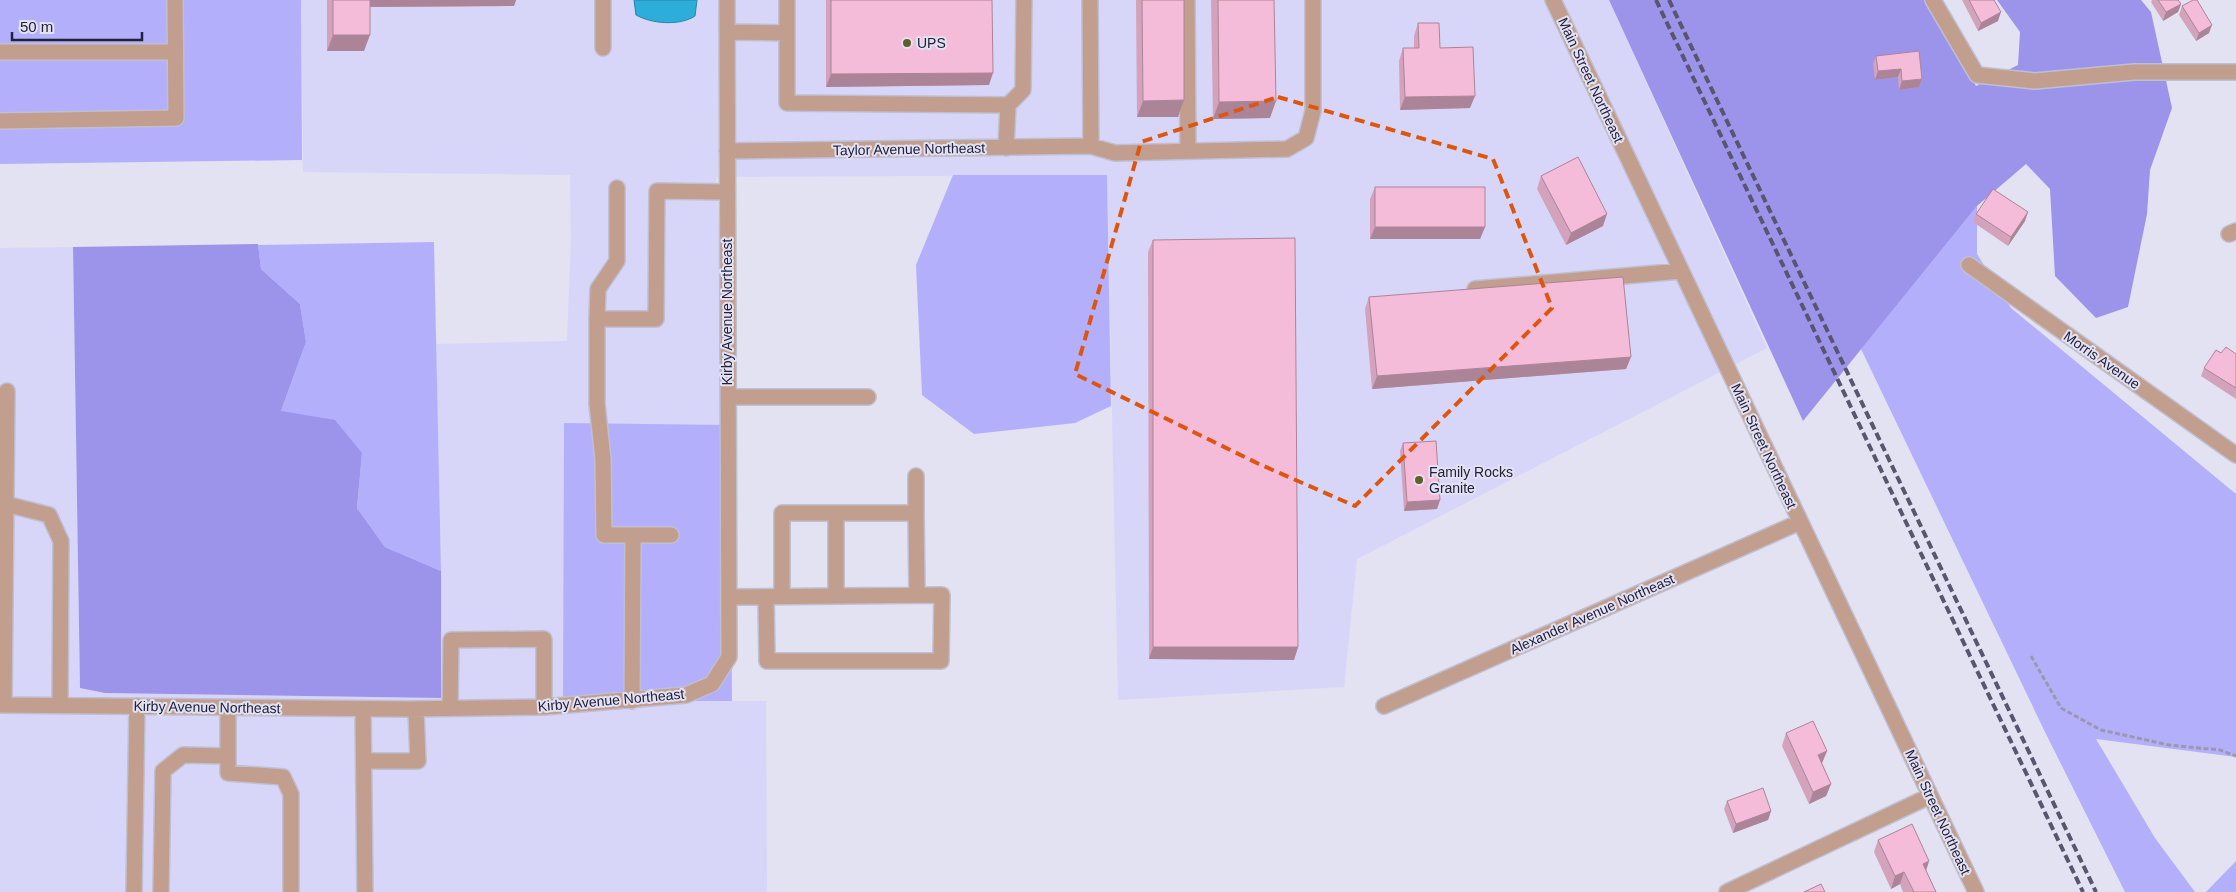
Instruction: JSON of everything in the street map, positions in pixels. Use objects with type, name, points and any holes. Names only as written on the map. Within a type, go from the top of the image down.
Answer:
[{"type":"street","points":[[0,121],[176,118],[175,0]]},
{"type":"street","points":[[603,0],[603,48]]},
{"type":"street","name":"Kirby Avenue Northeast","points":[[2,705],[363,709],[544,706],[632,701],[686,695],[712,684],[729,657],[726,192],[727,0]]},
{"type":"street","points":[[787,0],[787,103],[1008,105]]},
{"type":"street","points":[[1006,148],[1008,105],[1023,90],[1024,0]]},
{"type":"street","points":[[1090,0],[1091,146]]},
{"type":"street","points":[[1187,0],[1188,151]]},
{"type":"street","name":"Taylor Avenue Northeast","points":[[727,151],[1091,146],[1115,153],[1287,149],[1306,138],[1313,111],[1313,0]]},
{"type":"street","name":"Main Street Northeast","points":[[1553,0],[1976,892]]},
{"type":"street","points":[[1933,0],[1977,75],[2035,81],[2134,72],[2236,72]]},
{"type":"street","points":[[727,32],[787,33]]},
{"type":"street","points":[[0,52],[175,52]]},
{"type":"street","points":[[617,188],[617,261],[598,289],[596,404],[602,459],[604,535],[671,535]]},
{"type":"street","points":[[597,319],[656,319],[657,191],[726,192]]},
{"type":"street","name":"Morris Avenue","points":[[1968,265],[2236,455]]},
{"type":"street","points":[[1465,290],[1681,271]]},
{"type":"street","points":[[2,705],[7,391]]},
{"type":"street","points":[[728,397],[868,397]]},
{"type":"street","points":[[916,476],[917,595]]},
{"type":"street","points":[[6,504],[49,515],[61,541],[60,706]]},
{"type":"street","points":[[782,597],[782,513],[916,513]]},
{"type":"street","points":[[836,513],[836,596]]},
{"type":"street","name":"Alexander Avenue Northeast","points":[[1384,706],[1800,522]]},
{"type":"street","points":[[632,701],[633,535]]},
{"type":"street","points":[[729,597],[942,594],[941,661],[767,661],[766,597]]},
{"type":"street","points":[[450,708],[451,640],[544,639],[544,706]]},
{"type":"street","points":[[134,892],[136,706]]},
{"type":"street","points":[[228,707],[228,773],[283,777],[291,794],[291,892]]},
{"type":"street","points":[[363,709],[364,892]]},
{"type":"street","points":[[364,761],[418,761],[416,709]]},
{"type":"street","points":[[161,892],[163,771],[183,755],[228,756]]},
{"type":"street","points":[[1727,892],[1930,796]]},
{"type":"path","points":[[2031,656],[2061,708],[2101,730],[2169,745],[2220,750],[2236,756]]},
{"type":"highlighted area","points":[[1278,97],[1493,159],[1552,308],[1355,506],[1259,464],[1075,374],[1141,142]]},
{"type":"shaded area","points":[[0,0],[301,0],[302,160],[0,164]]},
{"type":"shaded area","points":[[301,0],[634,0],[636,15],[643,19],[683,22],[695,16],[697,0],[1609,0],[1767,348],[1357,559],[1344,687],[1118,700],[1107,175],[716,177],[730,425],[564,701],[766,701],[767,892],[0,892],[0,248],[73,247],[80,687],[105,693],[441,698],[441,571],[436,344],[567,341],[571,240],[570,175],[303,172]]},
{"type":"shaded area","points":[[1609,0],[1930,0],[1976,86],[2018,65],[2020,32],[1997,0],[2141,0],[2151,12],[2172,108],[2150,170],[2147,214],[2128,307],[2096,318],[2055,276],[2050,189],[2026,164],[1977,206],[1803,421]]},
{"type":"shaded area","points":[[953,175],[1107,175],[1111,406],[1075,423],[974,434],[922,395],[916,265]]},
{"type":"shaded area","points":[[1977,206],[1977,254],[2011,308],[2236,494],[2236,757],[2096,739],[2155,838],[2195,892],[2125,892],[2045,732],[1861,349]]},
{"type":"shaded area","points":[[434,242],[441,571],[385,547],[357,508],[362,453],[281,411],[306,342],[300,304],[261,269],[258,245]]},
{"type":"shaded area","points":[[258,244],[261,269],[300,304],[306,342],[281,411],[335,420],[362,453],[357,508],[385,547],[441,571],[441,698],[105,693],[80,688],[73,247]]},
{"type":"shaded area","points":[[564,423],[730,425],[732,701],[563,701]]},
{"type":"shaded area","points":[[2236,861],[2236,892],[2206,892]]},
{"type":"water","points":[[634,0],[697,0],[695,16],[682,21],[666,23],[650,20],[636,15]]},
{"type":"building","points":[[333,0],[370,0],[370,35],[333,35]]},
{"type":"building","name":"UPS","points":[[831,0],[992,0],[993,73],[831,74]]},
{"type":"building","points":[[1142,0],[1184,0],[1184,100],[1143,101]]},
{"type":"building","points":[[1218,0],[1274,0],[1276,101],[1219,102]]},
{"type":"building","points":[[1969,0],[1994,0],[2001,12],[1981,23]]},
{"type":"building","points":[[2158,0],[2178,0],[2181,4],[2166,12]]},
{"type":"building","points":[[2197,0],[2212,25],[2199,33],[2182,6]]},
{"type":"building","points":[[1418,23],[1439,23],[1440,48],[1473,47],[1475,96],[1405,97],[1403,48],[1419,48]]},
{"type":"building","points":[[1919,51],[1922,79],[1902,81],[1901,69],[1878,71],[1876,56]]},
{"type":"building","points":[[1578,157],[1607,214],[1571,233],[1541,176]]},
{"type":"building","points":[[1375,187],[1485,187],[1485,227],[1375,227]]},
{"type":"building","points":[[1993,189],[2028,212],[2011,237],[1976,214]]},
{"type":"building","points":[[1295,238],[1298,647],[1153,647],[1153,240]]},
{"type":"building","points":[[1623,277],[1631,357],[1377,376],[1369,297]]},
{"type":"building","points":[[2226,347],[2236,354],[2236,388],[2204,368],[2216,350],[2221,353]]},
{"type":"building","name":"Family Rocks Granite","points":[[1436,441],[1440,500],[1407,502],[1403,443]]},
{"type":"building","points":[[1813,721],[1827,751],[1818,755],[1831,784],[1813,792],[1786,733]]},
{"type":"building","points":[[1763,788],[1771,811],[1736,824],[1727,801]]},
{"type":"building","points":[[1912,824],[1929,861],[1923,864],[1936,892],[1914,892],[1904,872],[1895,876],[1878,840]]},
{"type":"building","points":[[1821,884],[1825,892],[1804,892]]},
{"type":"railway","points":[[1656,0],[2083,892]]},
{"type":"railway","points":[[1669,0],[2096,892]]},
{"type":"place","name":"UPS","points":[[907,43]]},
{"type":"place","name":"Family Rocks Granite","points":[[1419,480]]}]
